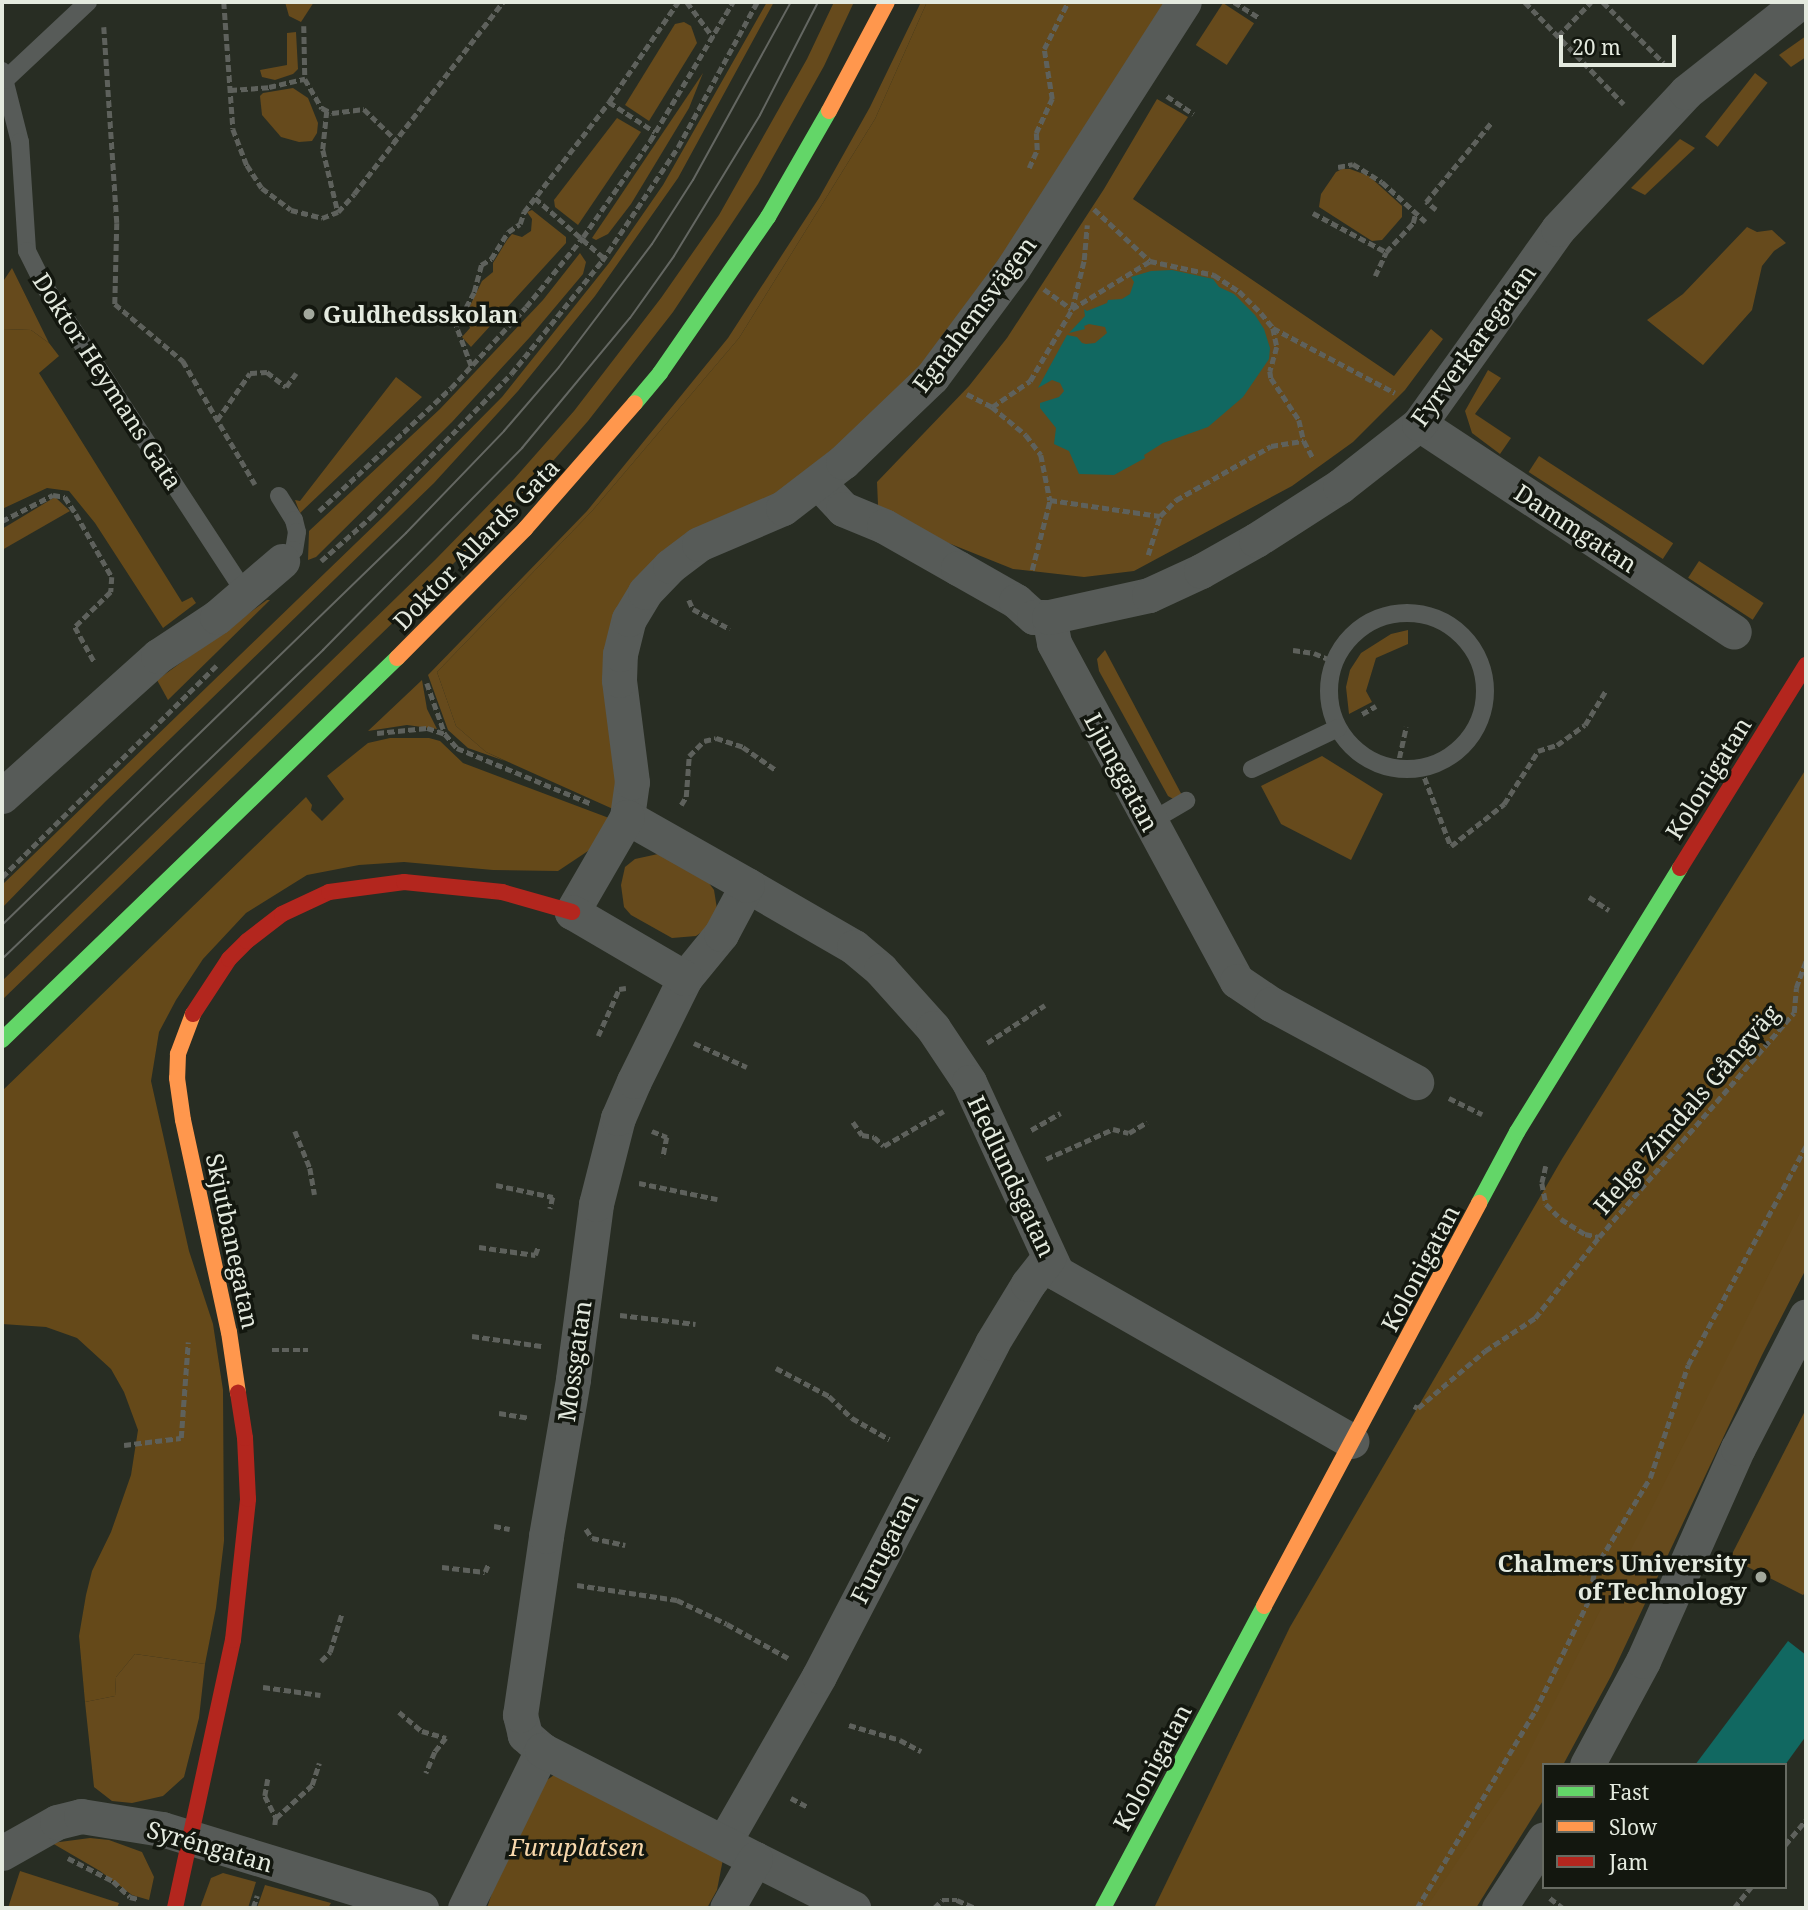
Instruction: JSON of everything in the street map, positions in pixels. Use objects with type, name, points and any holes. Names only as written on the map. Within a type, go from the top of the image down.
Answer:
[{"type":"street","name":"Doktor Allards Gata","points":[[2,1040],[387,668],[525,529],[620,423],[660,373],[768,217],[812,144],[887,2]]},
{"type":"street","name":"Egnahemsvägen","points":[[627,817],[632,782],[619,680],[620,654],[629,619],[645,592],[670,566],[699,544],[783,508],[818,482],[881,428],[932,377],[1013,268],[1184,2]]},
{"type":"street","name":"Fyrverkaregatan","points":[[1049,617],[1149,595],[1256,540],[1340,486],[1412,411],[1482,331],[1558,229],[1686,92],[1800,2]]},
{"type":"street","name":"Dammgatan","points":[[1412,411],[1734,632]]},
{"type":"street","points":[[818,482],[843,509],[884,526],[1016,601],[1034,617],[1049,617]]},
{"type":"street","points":[[2,796],[158,656],[217,617],[298,554]]},
{"type":"street","name":"Ljunggatan","points":[[1049,617],[1054,643],[1237,981],[1271,1004],[1427,1087]]},
{"type":"street","name":"Kolonigatan","points":[[1103,1908],[1517,1132],[1806,665]]},
{"type":"street","points":[[627,817],[572,912],[685,978]]},
{"type":"street","name":"Hedlundsgatan","points":[[627,817],[829,930],[872,962],[933,1028],[957,1063],[1014,1175],[1048,1258],[1057,1273],[1068,1282],[1352,1441]]},
{"type":"street","name":"Skjutbanegatan","points":[[175,1908],[233,1640],[248,1499],[245,1438],[229,1332],[183,1120],[177,1078],[178,1054],[187,1026],[204,993],[229,959],[247,941],[282,914],[329,892],[353,887],[415,883],[502,892],[572,912]]},
{"type":"street","name":"Mossgatan","points":[[542,1750],[524,1735],[520,1715],[596,1204],[618,1118],[660,1027],[685,978],[721,934],[747,885]]},
{"type":"street","name":"Furugatan","points":[[723,1842],[819,1676],[992,1343],[1028,1284],[1048,1258]]},
{"type":"street","points":[[1588,1763],[1643,1661],[1738,1448],[1806,1316]]},
{"type":"street","points":[[465,1908],[542,1750],[853,1908]]},
{"type":"street","name":"Syréngatan","points":[[2,1853],[57,1822],[81,1816],[162,1829],[421,1908]]},
{"type":"street","points":[[1499,1908],[1542,1842]]},
{"type":"street","points":[[727,1908],[755,1859]]},
{"type":"lane","points":[[3,75],[88,2]]},
{"type":"lane","name":"Doktor Heymans Gata","points":[[3,75],[20,142],[27,251],[45,287],[246,593]]},
{"type":"lane","points":[[278,496],[294,520],[298,554]]},
{"type":"lane","points":[[1394,613],[1426,614],[1456,629],[1467,640],[1483,669],[1486,685],[1481,718],[1464,745],[1437,764],[1421,768],[1397,768],[1359,753],[1338,728],[1329,696],[1335,662],[1351,636],[1364,626],[1394,613]]},
{"type":"lane","points":[[1252,769],[1338,728]]},
{"type":"lane","points":[[1150,822],[1186,801]]},
{"type":"path","points":[[224,2],[233,129],[247,165],[262,188],[291,210],[322,218],[338,212],[503,2]]},
{"type":"path","points":[[471,366],[456,320],[471,299],[481,265],[491,259],[508,232],[520,224],[524,212],[609,102],[678,2]]},
{"type":"path","points":[[687,2],[713,37]]},
{"type":"path","points":[[298,554],[526,307],[583,237],[655,132],[733,2]]},
{"type":"path","points":[[298,554],[371,517],[511,374],[604,258],[651,191],[757,2]]},
{"type":"path","points":[[1026,176],[1037,150],[1036,134],[1052,99],[1044,48],[1068,2]]},
{"type":"path","points":[[1234,2],[1260,18]]},
{"type":"path","points":[[1525,2],[1633,113]]},
{"type":"path","points":[[1558,36],[1591,2]]},
{"type":"path","points":[[1603,2],[1665,64]]},
{"type":"path","points":[[103,14],[117,223],[114,304],[183,361],[256,486]]},
{"type":"path","points":[[304,26],[306,79],[316,101],[332,113],[364,109],[396,140]]},
{"type":"path","points":[[230,90],[268,87],[306,79]]},
{"type":"path","points":[[1160,92],[1194,114]]},
{"type":"path","points":[[609,102],[655,132]]},
{"type":"path","points":[[327,111],[323,124],[323,150],[338,212]]},
{"type":"path","points":[[1436,210],[1426,202],[1491,123]]},
{"type":"path","points":[[1338,167],[1353,164],[1382,182],[1426,222]]},
{"type":"path","points":[[536,198],[604,258]]},
{"type":"path","points":[[992,407],[1030,381],[1072,309],[1084,260],[1088,203],[1150,261],[1214,275],[1253,303],[1273,328],[1412,411]]},
{"type":"path","points":[[1313,213],[1386,253]]},
{"type":"path","points":[[1375,276],[1386,253],[1413,223],[1415,214]]},
{"type":"path","points":[[1072,309],[1150,261]]},
{"type":"path","points":[[1273,328],[1277,347],[1270,371],[1271,379],[1299,420],[1304,441],[1320,470],[1340,486]]},
{"type":"path","points":[[217,420],[250,373],[258,370],[267,372],[285,387],[296,373]]},
{"type":"path","points":[[932,377],[992,407],[1026,435],[1041,455],[1050,500],[1160,516]]},
{"type":"path","points":[[1149,595],[1143,575],[1160,516],[1176,500],[1270,446],[1304,441]]},
{"type":"path","points":[[2,521],[53,495],[65,497],[111,577],[111,592],[75,627],[101,672]]},
{"type":"path","points":[[686,596],[694,609],[730,629]]},
{"type":"path","points":[[1293,650],[1314,653],[1335,662]]},
{"type":"path","points":[[2,877],[217,665]]},
{"type":"path","points":[[421,673],[430,686],[445,734],[457,748],[627,817]]},
{"type":"path","points":[[1421,768],[1451,846],[1504,804],[1538,751],[1558,746],[1585,725],[1605,692]]},
{"type":"path","points":[[1397,768],[1406,727]]},
{"type":"path","points":[[367,735],[427,728],[445,734]]},
{"type":"path","points":[[662,837],[686,797],[689,756],[704,741],[716,738],[743,747],[776,770]]},
{"type":"path","name":"Helge Zimdals Gångväg","points":[[1418,1408],[1485,1351],[1535,1318],[1600,1237],[1794,1013],[1796,988],[1806,961]]},
{"type":"path","points":[[598,1036],[619,989],[632,987]]},
{"type":"path","points":[[957,1063],[1045,1005]]},
{"type":"path","points":[[660,1027],[747,1068]]},
{"type":"path","points":[[1427,1087],[1485,1116]]},
{"type":"path","points":[[853,1122],[862,1135],[874,1137],[884,1146],[909,1131]]},
{"type":"path","points":[[1014,1175],[1113,1129],[1129,1133],[1147,1122]]},
{"type":"path","points":[[295,1131],[310,1168],[315,1195]]},
{"type":"path","points":[[1417,1908],[1535,1711],[1588,1602],[1595,1568],[1650,1478],[1688,1365],[1806,1146]]},
{"type":"path","name":"Helge Zimdals Gångväg","points":[[1547,1161],[1542,1183],[1546,1204],[1560,1219],[1585,1234],[1600,1237]]},
{"type":"path","points":[[496,1185],[553,1197],[550,1209]]},
{"type":"path","points":[[661,1188],[717,1199]]},
{"type":"path","points":[[479,1247],[535,1255],[538,1247]]},
{"type":"path","points":[[582,1310],[695,1324]]},
{"type":"path","points":[[472,1336],[520,1343]]},
{"type":"path","points":[[275,1350],[308,1350]]},
{"type":"path","points":[[776,1368],[829,1396],[852,1418],[889,1439]]},
{"type":"path","points":[[499,1413],[533,1418]]},
{"type":"path","points":[[124,1444],[181,1438]]},
{"type":"path","points":[[442,1567],[485,1572],[488,1564]]},
{"type":"path","points":[[540,1580],[677,1600],[727,1623],[819,1676]]},
{"type":"path","points":[[321,1661],[330,1652],[341,1615]]},
{"type":"path","points":[[264,1687],[320,1695]]},
{"type":"path","points":[[399,1712],[422,1731],[446,1738],[435,1752],[426,1773]]},
{"type":"path","points":[[849,1725],[893,1738],[921,1751]]},
{"type":"path","points":[[276,1818],[312,1785],[318,1763]]},
{"type":"path","points":[[1787,1843],[1806,1820]]},
{"type":"path","points":[[60,1853],[113,1881],[130,1897],[141,1900]]},
{"type":"path","points":[[1734,1908],[1749,1889]]},
{"type":"path","points":[[934,1908],[942,1900],[957,1900],[975,1908]]},
{"type":"shaded area","points":[[285,2],[314,2],[301,22],[289,16]]},
{"type":"shaded area","points":[[767,2],[774,2],[678,178],[595,296],[518,391],[434,483],[105,802],[2,908],[2,885],[386,514],[502,397],[609,263],[663,185]]},
{"type":"shaded area","points":[[834,2],[854,2],[824,66],[758,184],[673,312],[588,421],[532,485],[435,582],[2,1000],[2,981],[436,559],[514,479],[574,411],[661,298],[719,215],[807,59]]},
{"type":"shaded area","points":[[921,2],[927,2],[875,119],[739,338],[592,511],[437,672],[456,726],[486,752],[505,761],[468,748],[448,730],[428,675],[587,511],[728,338],[819,198],[870,107]]},
{"type":"shaded area","points":[[1223,3],[1254,23],[1227,65],[1196,45]]},
{"type":"shaded area","points":[[684,22],[691,26],[697,43],[649,121],[625,105],[675,24]]},
{"type":"shaded area","points":[[296,32],[298,69],[293,74],[275,80],[262,77],[260,70],[287,65],[287,33]]},
{"type":"shaded area","points":[[1806,36],[1806,57],[1791,67],[1779,55]]},
{"type":"shaded area","points":[[703,73],[689,108],[631,204],[608,234],[596,240],[592,238]]},
{"type":"shaded area","points":[[1755,73],[1768,83],[1718,147],[1705,137]]},
{"type":"shaded area","points":[[293,88],[308,98],[318,123],[317,133],[312,141],[299,142],[281,137],[262,115],[260,96],[263,93]]},
{"type":"shaded area","points":[[1157,99],[1188,117],[1133,199],[1394,376],[1431,329],[1443,339],[1405,390],[1353,442],[1292,486],[1134,571],[1084,577],[1013,569],[911,528],[878,505],[877,482],[969,386],[1007,338],[1104,189]]},
{"type":"shaded area","points":[[617,118],[641,132],[578,225],[555,207],[554,200]]},
{"type":"shaded area","points":[[1680,139],[1695,148],[1645,195],[1631,188]]},
{"type":"shaded area","points":[[1342,169],[1369,176],[1402,206],[1402,217],[1382,240],[1372,241],[1319,207],[1321,194],[1336,172]]},
{"type":"shaded area","points":[[532,210],[566,237],[566,243],[471,347],[462,337],[470,328],[466,314],[482,281],[493,272],[493,263],[507,240],[512,234],[522,237],[531,231],[532,219],[527,212]]},
{"type":"shaded area","points":[[1747,227],[1757,232],[1772,230],[1786,243],[1774,251],[1762,266],[1752,310],[1703,365],[1647,320],[1683,294]]},
{"type":"shaded area","points":[[580,253],[586,262],[583,274],[530,337],[452,422],[316,557],[308,560],[309,531],[440,409],[543,300]]},
{"type":"shaded area","points":[[12,268],[49,343],[31,330],[2,329],[2,283]]},
{"type":"shaded area","points":[[1488,370],[1501,378],[1475,414],[1511,438],[1500,454],[1472,433],[1465,411]]},
{"type":"shaded area","points":[[396,377],[422,397],[300,513],[295,500],[300,501]]},
{"type":"shaded area","points":[[1539,456],[1673,543],[1663,559],[1529,472]]},
{"type":"shaded area","points":[[55,497],[70,511],[2,550],[2,529]]},
{"type":"shaded area","points":[[1699,561],[1764,603],[1753,620],[1688,578]]},
{"type":"shaded area","points":[[270,600],[168,700],[157,680]]},
{"type":"shaded area","points":[[1408,630],[1408,644],[1376,658],[1366,691],[1372,702],[1349,714],[1346,687],[1350,670],[1361,653],[1391,634]]},
{"type":"shaded area","points":[[1105,650],[1184,799],[1175,800],[1168,796],[1099,671],[1097,659]]},
{"type":"shaded area","points":[[422,680],[427,709],[437,729],[407,725],[368,731]]},
{"type":"shaded area","points":[[1322,756],[1383,794],[1351,860],[1281,824],[1261,786]]},
{"type":"shaded area","points":[[658,854],[706,879],[714,890],[717,909],[706,929],[696,936],[672,938],[631,915],[624,907],[621,885],[625,867],[635,859]]},
{"type":"shaded area","points":[[1806,1154],[1806,1269],[1762,1355],[1611,1676],[1564,1763],[1542,1763],[1542,1802],[1476,1908],[1424,1908]]},
{"type":"shaded area","points":[[1806,1409],[1806,1592],[1803,1595],[1730,1558]]},
{"type":"shaded area","points":[[135,1654],[205,1664],[199,1718],[184,1777],[163,1796],[132,1803],[112,1801],[94,1787],[85,1702],[115,1696],[116,1677]]},
{"type":"shaded area","points":[[90,1838],[109,1840],[142,1852],[154,1877],[149,1900],[132,1895],[100,1871],[52,1843]]},
{"type":"shaded area","points":[[20,1871],[119,1903],[117,1908],[8,1908]]},
{"type":"shaded area","points":[[223,1873],[256,1882],[248,1908],[200,1908],[211,1878]]},
{"type":"shaded area","points":[[265,1885],[331,1903],[328,1908],[257,1908]]},
{"type":"green space","points":[[927,2],[1173,2],[1055,189],[884,420],[633,591],[613,809],[486,752],[456,726],[437,672],[592,511],[739,338],[875,119]]},
{"type":"green space","points":[[2,329],[31,330],[49,343],[59,356],[39,373],[182,602],[192,597],[196,603],[163,628],[95,523],[69,491],[47,488],[2,509]]},
{"type":"green space","points":[[390,738],[429,738],[440,741],[463,763],[609,818],[591,849],[558,871],[493,870],[404,862],[359,865],[307,875],[246,913],[203,959],[176,1000],[159,1032],[151,1081],[189,1251],[213,1324],[223,1390],[224,1541],[216,1608],[205,1664],[135,1654],[116,1677],[115,1696],[85,1702],[79,1636],[86,1595],[92,1571],[111,1532],[131,1475],[138,1430],[124,1392],[111,1369],[77,1338],[46,1327],[2,1324],[2,1091],[306,797],[312,805],[311,810],[322,821],[344,799],[327,776],[368,743]]},
{"type":"green space","points":[[1806,769],[1806,1201],[1524,1762],[1426,1908],[1154,1908],[1290,1627],[1562,1159]]},
{"type":"green space","name":"Furuplatsen","points":[[554,1775],[724,1854],[717,1890],[707,1908],[487,1908],[500,1869],[540,1785]]},
{"type":"water","points":[[1172,270],[1213,279],[1219,287],[1234,294],[1255,315],[1264,329],[1270,348],[1269,359],[1243,397],[1208,427],[1163,443],[1144,455],[1145,458],[1114,475],[1079,474],[1069,451],[1054,444],[1056,428],[1040,408],[1040,403],[1059,397],[1064,391],[1060,383],[1052,380],[1038,388],[1067,335],[1077,337],[1086,344],[1095,343],[1107,333],[1105,327],[1089,324],[1084,326],[1085,329],[1069,333],[1085,316],[1084,309],[1087,311],[1107,303],[1108,300],[1122,299],[1130,294],[1134,282],[1131,277],[1151,271]]},
{"type":"water","points":[[1788,1641],[1806,1655],[1806,1736],[1786,1763],[1696,1763]]},
{"type":"tram line","points":[[2,925],[406,533],[504,431],[559,367],[652,244],[693,180],[791,2]]},
{"type":"tram line","points":[[2,959],[323,650],[522,448],[630,318],[674,256],[760,115],[818,2]]},
{"type":"traffic: fast","points":[[635,403],[660,373],[768,217],[829,111]]},
{"type":"traffic: fast","points":[[2,1040],[397,658]]},
{"type":"traffic: fast","points":[[1479,1203],[1517,1132],[1680,868]]},
{"type":"traffic: fast","points":[[1103,1908],[1264,1606]]},
{"type":"traffic: slow","points":[[829,111],[887,2]]},
{"type":"traffic: slow","points":[[397,658],[525,529],[635,403]]},
{"type":"traffic: slow","points":[[193,1014],[178,1054],[177,1078],[183,1120],[229,1332],[238,1393]]},
{"type":"traffic: slow","points":[[1264,1606],[1479,1203]]},
{"type":"traffic: jam","points":[[1680,868],[1806,665]]},
{"type":"traffic: jam","points":[[193,1014],[229,959],[247,941],[282,914],[329,892],[404,882],[502,892],[572,912]]},
{"type":"traffic: jam","points":[[175,1908],[233,1640],[248,1499],[245,1438],[238,1393]]},
{"type":"place","name":"Guldhedsskolan","points":[[309,314]]},
{"type":"place","name":"Chalmers University of Technology","points":[[1761,1577]]}]
